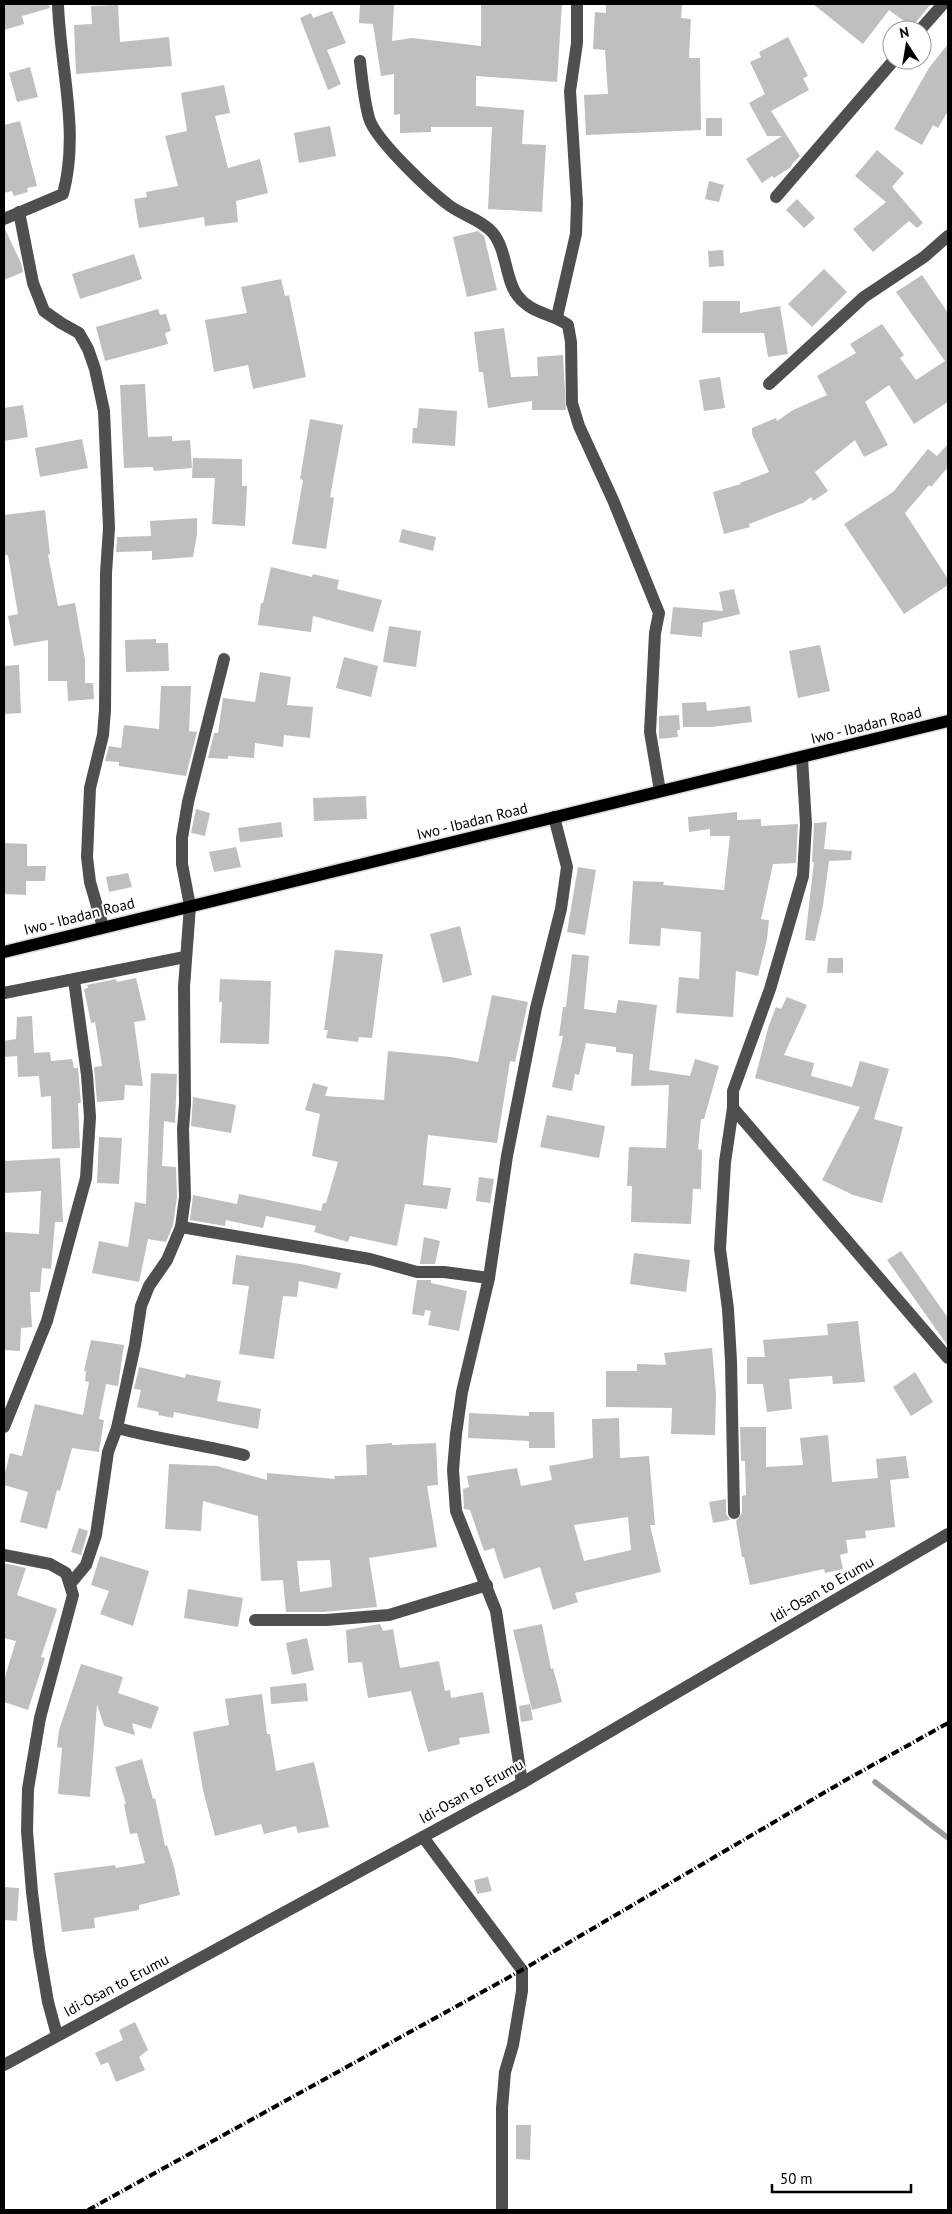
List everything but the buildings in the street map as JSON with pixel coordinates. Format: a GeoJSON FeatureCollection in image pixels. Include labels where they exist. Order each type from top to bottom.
{"type":"FeatureCollection","features":[{"type":"Feature","properties":{"kind":"main road","name":"Iwo - Ibadan Road"},"geometry":{"type":"LineString","coordinates":[[4,952],[948,721]]}},
{"type":"Feature","properties":{"kind":"street"},"geometry":{"type":"LineString","coordinates":[[4,219],[63,194],[71,130],[58,4]]}},
{"type":"Feature","properties":{"kind":"street"},"geometry":{"type":"LineString","coordinates":[[557,317],[576,234],[577,203],[570,91],[577,43],[577,4]]}},
{"type":"Feature","properties":{"kind":"street"},"geometry":{"type":"LineString","coordinates":[[929,20],[943,4]]}},
{"type":"Feature","properties":{"kind":"street"},"geometry":{"type":"LineString","coordinates":[[360,61],[369,120],[380,136],[412,174],[452,207],[478,220],[493,234],[501,249],[516,294],[534,311],[557,317],[568,325],[571,342],[572,403],[579,426],[613,500],[659,613],[655,634],[650,732],[660,791]]}},
{"type":"Feature","properties":{"kind":"street"},"geometry":{"type":"LineString","coordinates":[[776,197],[885,70]]}},
{"type":"Feature","properties":{"kind":"street"},"geometry":{"type":"LineString","coordinates":[[19,212],[33,283],[44,311],[79,333],[88,349],[95,369],[104,411],[110,528],[106,573],[105,710],[103,735],[90,788],[87,857],[90,882],[104,927]]}},
{"type":"Feature","properties":{"kind":"street"},"geometry":{"type":"LineString","coordinates":[[769,384],[864,297],[924,257],[948,236]]}},
{"type":"Feature","properties":{"kind":"street"},"geometry":{"type":"LineString","coordinates":[[70,1583],[86,1565],[96,1535],[108,1452],[117,1428],[135,1345],[141,1306],[150,1286],[167,1260],[181,1226],[185,1197],[183,1129],[185,1104],[185,957],[190,906],[182,864],[182,838],[188,802],[224,659]]}},
{"type":"Feature","properties":{"kind":"street"},"geometry":{"type":"LineString","coordinates":[[734,1513],[731,1361],[728,1309],[720,1249],[725,1162],[733,1108],[733,1091],[770,989],[803,876],[806,824],[802,758]]}},
{"type":"Feature","properties":{"kind":"street"},"geometry":{"type":"LineString","coordinates":[[522,1783],[496,1611],[456,1511],[453,1470],[462,1392],[489,1278],[508,1156],[536,1008],[561,909],[567,867],[554,817]]}},
{"type":"Feature","properties":{"kind":"street"},"geometry":{"type":"LineString","coordinates":[[4,993],[185,957]]}},
{"type":"Feature","properties":{"kind":"street"},"geometry":{"type":"LineString","coordinates":[[4,1427],[47,1321],[86,1178],[90,1117],[88,1075],[74,980]]}},
{"type":"Feature","properties":{"kind":"street"},"geometry":{"type":"LineString","coordinates":[[733,1108],[948,1358]]}},
{"type":"Feature","properties":{"kind":"street"},"geometry":{"type":"LineString","coordinates":[[181,1226],[370,1259],[416,1272],[444,1272],[489,1278]]}},
{"type":"Feature","properties":{"kind":"street"},"geometry":{"type":"LineString","coordinates":[[117,1428],[244,1455]]}},
{"type":"Feature","properties":{"kind":"street","name":"Idi-Osan to Erumu"},"geometry":{"type":"LineString","coordinates":[[4,2065],[522,1783],[948,1534]]}},
{"type":"Feature","properties":{"kind":"street"},"geometry":{"type":"LineString","coordinates":[[4,1555],[50,1564],[66,1573],[73,1595],[40,1718],[28,1789],[27,1831],[32,1892],[48,2002],[56,2035]]}},
{"type":"Feature","properties":{"kind":"street"},"geometry":{"type":"LineString","coordinates":[[255,1620],[326,1620],[389,1614],[487,1585]]}},
{"type":"Feature","properties":{"kind":"street"},"geometry":{"type":"LineString","coordinates":[[423,1837],[522,1970],[522,1991],[513,2045],[505,2072],[502,2108],[502,2210]]}},
{"type":"Feature","properties":{"kind":"waterway"},"geometry":{"type":"LineString","coordinates":[[875,1782],[948,1838]]}},
{"type":"Feature","properties":{"kind":"railway"},"geometry":{"type":"LineString","coordinates":[[88,2210],[522,1970],[844,1781],[948,1723]]}}]}
